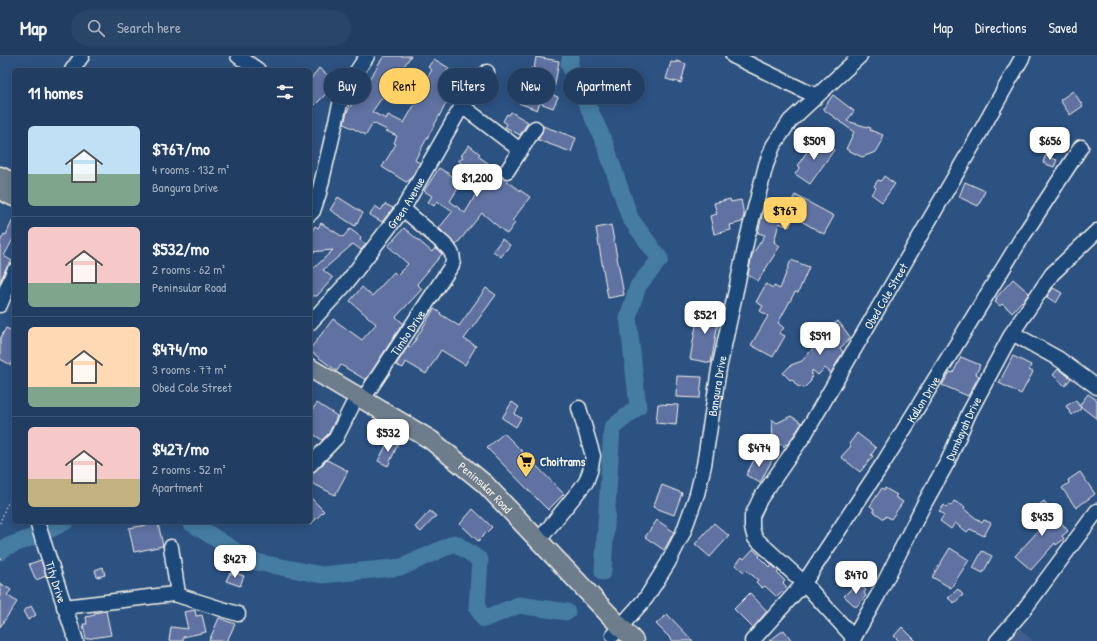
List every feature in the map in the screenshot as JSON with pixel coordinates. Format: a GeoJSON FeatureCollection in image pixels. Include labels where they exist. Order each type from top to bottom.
{"type":"FeatureCollection","features":[{"type":"Feature","properties":{"kind":"main road"},"geometry":{"type":"LineString","coordinates":[[0,176],[12,182]]}},
{"type":"Feature","properties":{"kind":"main road"},"geometry":{"type":"LineString","coordinates":[[0,190],[12,196]]}},
{"type":"Feature","properties":{"kind":"main road","name":"Peninsular Road"},"geometry":{"type":"LineString","coordinates":[[312,369],[426,450],[476,492],[617,634],[634,641]]}},
{"type":"Feature","properties":{"kind":"main road","name":"Peninsular Road"},"geometry":{"type":"LineString","coordinates":[[312,383],[357,402],[431,440],[485,484],[539,540],[617,634]]}},
{"type":"Feature","properties":{"kind":"street"},"geometry":{"type":"LineString","coordinates":[[73,68],[82,56]]}},
{"type":"Feature","properties":{"kind":"street"},"geometry":{"type":"LineString","coordinates":[[238,56],[255,68]]}},
{"type":"Feature","properties":{"kind":"street"},"geometry":{"type":"LineString","coordinates":[[312,212],[320,193],[340,104],[353,77],[367,56]]}},
{"type":"Feature","properties":{"kind":"street"},"geometry":{"type":"LineString","coordinates":[[733,56],[804,90],[812,100]]}},
{"type":"Feature","properties":{"kind":"street","name":"Bangura Drive"},"geometry":{"type":"LineString","coordinates":[[617,634],[646,598],[668,563],[683,533],[697,494],[704,465],[719,369],[747,239],[766,165],[774,146],[790,121],[860,56]]}},
{"type":"Feature","properties":{"kind":"street","name":"Obed Cole Street"},"geometry":{"type":"LineString","coordinates":[[853,640],[804,583],[755,538],[752,528],[752,516],[760,499],[805,434],[1023,56]]}},
{"type":"Feature","properties":{"kind":"street"},"geometry":{"type":"LineString","coordinates":[[462,106],[520,150]]}},
{"type":"Feature","properties":{"kind":"street","name":"Green Avenue"},"geometry":{"type":"LineString","coordinates":[[312,321],[344,285],[403,210],[462,106]]}},
{"type":"Feature","properties":{"kind":"street"},"geometry":{"type":"LineString","coordinates":[[507,171],[535,128]]}},
{"type":"Feature","properties":{"kind":"street","name":"Kallon Drive"},"geometry":{"type":"LineString","coordinates":[[752,641],[804,583],[884,462],[1023,236],[1081,147]]}},
{"type":"Feature","properties":{"kind":"street","name":"Timbo Drive"},"geometry":{"type":"LineString","coordinates":[[312,463],[336,438],[357,402],[452,265],[453,260],[450,250],[403,210]]}},
{"type":"Feature","properties":{"kind":"street","name":"Dumbayah Drive"},"geometry":{"type":"LineString","coordinates":[[853,640],[948,461],[969,413],[1012,333],[1052,274],[1097,231]]}},
{"type":"Feature","properties":{"kind":"street"},"geometry":{"type":"LineString","coordinates":[[0,305],[12,276]]}},
{"type":"Feature","properties":{"kind":"street"},"geometry":{"type":"LineString","coordinates":[[1012,333],[1059,359],[1097,386]]}},
{"type":"Feature","properties":{"kind":"street"},"geometry":{"type":"LineString","coordinates":[[539,540],[586,482],[590,471],[593,456],[579,408]]}},
{"type":"Feature","properties":{"kind":"street"},"geometry":{"type":"LineString","coordinates":[[997,641],[1023,611],[1097,511]]}},
{"type":"Feature","properties":{"kind":"street","name":"Tity Drive"},"geometry":{"type":"LineString","coordinates":[[37,524],[76,641]]}},
{"type":"Feature","properties":{"kind":"street"},"geometry":{"type":"LineString","coordinates":[[171,547],[178,594]]}},
{"type":"Feature","properties":{"kind":"street"},"geometry":{"type":"LineString","coordinates":[[64,607],[178,594],[238,614]]}},
{"type":"Feature","properties":{"kind":"path"},"geometry":{"type":"LineString","coordinates":[[0,523],[6,506],[12,498]]}},
{"type":"Feature","properties":{"kind":"shaded area"},"geometry":{"type":"Polygon","coordinates":[[[1017,626],[1033,641],[1005,641],[1017,626]]]}},
{"type":"Feature","properties":{"kind":"building"},"geometry":{"type":"Polygon","coordinates":[[[384,56],[411,56],[403,68],[379,68],[379,102],[372,112],[386,119],[388,115],[404,123],[415,104],[430,104],[430,73],[432,70],[428,67],[434,59],[449,68],[438,68],[438,104],[446,104],[415,160],[420,163],[410,180],[406,182],[382,167],[396,144],[394,143],[397,136],[373,123],[366,135],[344,124],[347,112],[352,104],[371,104],[371,76],[384,56]]]}},
{"type":"Feature","properties":{"kind":"building"},"geometry":{"type":"Polygon","coordinates":[[[536,57],[559,61],[555,84],[555,68],[534,68],[536,57]]]}},
{"type":"Feature","properties":{"kind":"building"},"geometry":{"type":"Polygon","coordinates":[[[676,61],[686,64],[681,83],[666,79],[671,62],[676,63],[676,61]]]}},
{"type":"Feature","properties":{"kind":"building"},"geometry":{"type":"Polygon","coordinates":[[[319,68],[324,72],[324,96],[315,105],[312,103],[312,77],[319,68]]]}},
{"type":"Feature","properties":{"kind":"building"},"geometry":{"type":"Polygon","coordinates":[[[1073,91],[1083,106],[1070,115],[1060,100],[1073,91]]]}},
{"type":"Feature","properties":{"kind":"building"},"geometry":{"type":"Polygon","coordinates":[[[833,95],[854,111],[847,121],[871,128],[870,130],[883,135],[881,139],[883,140],[876,152],[862,157],[846,149],[854,132],[823,109],[833,95]]]}},
{"type":"Feature","properties":{"kind":"building"},"geometry":{"type":"Polygon","coordinates":[[[555,96],[558,97],[555,104],[555,96]]]}},
{"type":"Feature","properties":{"kind":"building"},"geometry":{"type":"Polygon","coordinates":[[[522,104],[540,104],[537,110],[522,104]]]}},
{"type":"Feature","properties":{"kind":"building"},"geometry":{"type":"Polygon","coordinates":[[[543,104],[555,104],[553,108],[543,104]]]}},
{"type":"Feature","properties":{"kind":"building"},"geometry":{"type":"Polygon","coordinates":[[[511,112],[528,122],[520,135],[505,127],[507,124],[503,121],[507,114],[509,115],[511,112]]]}},
{"type":"Feature","properties":{"kind":"building"},"geometry":{"type":"Polygon","coordinates":[[[543,126],[576,138],[571,152],[538,140],[543,126]]]}},
{"type":"Feature","properties":{"kind":"building"},"geometry":{"type":"Polygon","coordinates":[[[821,140],[834,150],[810,184],[795,174],[800,167],[798,165],[808,150],[806,149],[812,141],[817,144],[821,140]]]}},
{"type":"Feature","properties":{"kind":"building"},"geometry":{"type":"Polygon","coordinates":[[[469,145],[480,154],[478,156],[492,166],[490,170],[530,197],[512,221],[515,223],[507,234],[482,213],[456,245],[439,228],[453,211],[437,201],[434,206],[428,202],[432,196],[424,191],[439,168],[462,182],[450,201],[465,213],[479,189],[479,187],[468,180],[473,172],[458,161],[463,158],[461,156],[469,145]]]}},
{"type":"Feature","properties":{"kind":"building"},"geometry":{"type":"Polygon","coordinates":[[[1045,156],[1057,160],[1054,167],[1043,163],[1045,156]]]}},
{"type":"Feature","properties":{"kind":"building"},"geometry":{"type":"Polygon","coordinates":[[[884,176],[895,184],[882,202],[871,194],[876,188],[874,186],[878,180],[881,181],[884,176]]]}},
{"type":"Feature","properties":{"kind":"building"},"geometry":{"type":"Polygon","coordinates":[[[965,182],[985,191],[978,206],[959,197],[965,182]]]}},
{"type":"Feature","properties":{"kind":"building"},"geometry":{"type":"Polygon","coordinates":[[[795,195],[834,216],[824,234],[794,217],[789,227],[779,223],[774,242],[780,246],[758,281],[748,275],[752,255],[765,235],[758,233],[763,211],[784,216],[795,195]]]}},
{"type":"Feature","properties":{"kind":"building"},"geometry":{"type":"Polygon","coordinates":[[[338,197],[363,213],[355,226],[330,210],[338,197]]]}},
{"type":"Feature","properties":{"kind":"building"},"geometry":{"type":"Polygon","coordinates":[[[730,199],[731,202],[741,200],[744,215],[742,222],[730,225],[731,230],[714,234],[710,216],[717,214],[714,203],[730,199]]]}},
{"type":"Feature","properties":{"kind":"building"},"geometry":{"type":"Polygon","coordinates":[[[385,204],[393,208],[382,222],[370,215],[375,206],[381,210],[385,204]]]}},
{"type":"Feature","properties":{"kind":"building"},"geometry":{"type":"Polygon","coordinates":[[[12,222],[12,241],[4,256],[12,261],[6,268],[0,282],[0,242],[4,234],[6,235],[12,222]]]}},
{"type":"Feature","properties":{"kind":"building"},"geometry":{"type":"Polygon","coordinates":[[[321,223],[343,237],[350,229],[361,237],[360,240],[366,244],[361,250],[353,244],[323,270],[333,278],[317,296],[312,296],[312,270],[333,250],[312,252],[312,231],[315,226],[318,228],[321,223]]]}},
{"type":"Feature","properties":{"kind":"building"},"geometry":{"type":"Polygon","coordinates":[[[611,225],[624,295],[608,298],[596,228],[611,225]]]}},
{"type":"Feature","properties":{"kind":"building"},"geometry":{"type":"Polygon","coordinates":[[[404,228],[432,252],[435,248],[442,254],[417,284],[422,289],[396,317],[403,323],[366,380],[341,365],[337,371],[312,352],[312,346],[333,319],[362,340],[376,324],[350,301],[362,287],[372,296],[394,272],[397,275],[408,264],[388,246],[404,228]]]}},
{"type":"Feature","properties":{"kind":"building"},"geometry":{"type":"Polygon","coordinates":[[[502,239],[510,245],[501,257],[493,251],[502,239]]]}},
{"type":"Feature","properties":{"kind":"building"},"geometry":{"type":"Polygon","coordinates":[[[791,260],[809,267],[798,293],[795,292],[778,323],[784,328],[779,333],[785,336],[773,357],[751,345],[768,316],[760,311],[763,306],[756,302],[766,284],[773,288],[774,286],[780,289],[791,260]]]}},
{"type":"Feature","properties":{"kind":"building"},"geometry":{"type":"Polygon","coordinates":[[[1013,279],[1029,293],[1023,302],[1022,301],[1012,312],[1002,304],[1000,306],[995,302],[997,299],[996,298],[1013,279]]]}},
{"type":"Feature","properties":{"kind":"building"},"geometry":{"type":"Polygon","coordinates":[[[486,288],[496,295],[464,339],[476,346],[465,365],[441,350],[426,374],[406,362],[403,368],[396,365],[408,346],[411,347],[434,309],[459,326],[486,288]]]}},
{"type":"Feature","properties":{"kind":"building"},"geometry":{"type":"Polygon","coordinates":[[[1053,288],[1062,293],[1056,303],[1047,297],[1053,288]]]}},
{"type":"Feature","properties":{"kind":"building"},"geometry":{"type":"Polygon","coordinates":[[[699,308],[720,311],[711,363],[690,359],[699,308]]]}},
{"type":"Feature","properties":{"kind":"building"},"geometry":{"type":"Polygon","coordinates":[[[838,321],[851,338],[840,348],[843,352],[831,373],[825,368],[818,375],[812,370],[811,381],[804,388],[797,386],[792,379],[790,380],[783,373],[791,365],[802,361],[823,337],[821,334],[838,321]]]}},
{"type":"Feature","properties":{"kind":"building"},"geometry":{"type":"Polygon","coordinates":[[[6,328],[12,331],[11,365],[0,359],[0,339],[6,328]]]}},
{"type":"Feature","properties":{"kind":"building"},"geometry":{"type":"Polygon","coordinates":[[[1013,356],[1031,365],[1029,370],[1033,372],[1021,394],[999,383],[1013,356]]]}},
{"type":"Feature","properties":{"kind":"building"},"geometry":{"type":"Polygon","coordinates":[[[961,357],[980,365],[976,374],[979,376],[968,396],[942,385],[950,372],[953,373],[961,357]]]}},
{"type":"Feature","properties":{"kind":"building"},"geometry":{"type":"Polygon","coordinates":[[[1058,369],[1071,378],[1065,386],[1053,375],[1058,369]]]}},
{"type":"Feature","properties":{"kind":"building"},"geometry":{"type":"Polygon","coordinates":[[[677,376],[702,377],[700,398],[676,397],[677,376]]]}},
{"type":"Feature","properties":{"kind":"building"},"geometry":{"type":"Polygon","coordinates":[[[1088,394],[1097,400],[1097,419],[1080,406],[1081,409],[1072,415],[1066,406],[1076,400],[1079,406],[1088,394]]]}},
{"type":"Feature","properties":{"kind":"building"},"geometry":{"type":"Polygon","coordinates":[[[512,402],[519,407],[514,414],[521,418],[516,427],[502,418],[512,402]]]}},
{"type":"Feature","properties":{"kind":"building"},"geometry":{"type":"Polygon","coordinates":[[[317,403],[337,416],[329,433],[322,440],[312,433],[312,410],[317,403]]]}},
{"type":"Feature","properties":{"kind":"building"},"geometry":{"type":"Polygon","coordinates":[[[658,404],[678,405],[676,425],[656,423],[658,404]]]}},
{"type":"Feature","properties":{"kind":"building"},"geometry":{"type":"Polygon","coordinates":[[[791,416],[802,423],[787,445],[786,444],[784,447],[782,444],[767,450],[773,441],[772,419],[777,423],[791,416]]]}},
{"type":"Feature","properties":{"kind":"building"},"geometry":{"type":"Polygon","coordinates":[[[504,433],[564,494],[548,510],[487,448],[504,433]]]}},
{"type":"Feature","properties":{"kind":"building"},"geometry":{"type":"Polygon","coordinates":[[[857,433],[876,448],[871,455],[873,456],[860,472],[841,457],[851,446],[849,444],[857,433]]]}},
{"type":"Feature","properties":{"kind":"building"},"geometry":{"type":"Polygon","coordinates":[[[389,440],[398,444],[388,466],[378,461],[389,440]]]}},
{"type":"Feature","properties":{"kind":"building"},"geometry":{"type":"Polygon","coordinates":[[[758,453],[772,460],[760,483],[746,475],[758,453]]]}},
{"type":"Feature","properties":{"kind":"building"},"geometry":{"type":"Polygon","coordinates":[[[327,460],[348,471],[335,495],[312,483],[313,473],[327,460]]]}},
{"type":"Feature","properties":{"kind":"building"},"geometry":{"type":"Polygon","coordinates":[[[1080,472],[1095,494],[1076,508],[1062,488],[1069,483],[1068,480],[1080,472]]]}},
{"type":"Feature","properties":{"kind":"building"},"geometry":{"type":"Polygon","coordinates":[[[662,485],[682,493],[674,515],[653,507],[662,485]]]}},
{"type":"Feature","properties":{"kind":"building"},"geometry":{"type":"Polygon","coordinates":[[[882,488],[884,490],[885,488],[897,495],[895,497],[903,502],[891,519],[886,516],[884,519],[873,511],[874,509],[870,506],[882,488]]]}},
{"type":"Feature","properties":{"kind":"building"},"geometry":{"type":"Polygon","coordinates":[[[312,499],[324,511],[312,523],[312,499]]]}},
{"type":"Feature","properties":{"kind":"building"},"geometry":{"type":"Polygon","coordinates":[[[954,501],[965,507],[964,509],[982,523],[984,520],[991,523],[984,536],[970,529],[967,532],[955,523],[951,529],[940,521],[944,515],[939,511],[944,505],[946,507],[949,504],[951,506],[954,501]]]}},
{"type":"Feature","properties":{"kind":"building"},"geometry":{"type":"Polygon","coordinates":[[[1044,501],[1068,531],[1062,536],[1064,539],[1056,545],[1055,543],[1031,570],[1015,556],[1042,527],[1034,518],[1040,514],[1035,508],[1044,501]]]}},
{"type":"Feature","properties":{"kind":"building"},"geometry":{"type":"Polygon","coordinates":[[[473,509],[492,527],[478,541],[460,524],[473,509]]]}},
{"type":"Feature","properties":{"kind":"building"},"geometry":{"type":"Polygon","coordinates":[[[430,511],[436,516],[421,532],[415,527],[430,511]]]}},
{"type":"Feature","properties":{"kind":"building"},"geometry":{"type":"Polygon","coordinates":[[[657,520],[674,532],[664,550],[645,537],[657,520]]]}},
{"type":"Feature","properties":{"kind":"building"},"geometry":{"type":"Polygon","coordinates":[[[714,523],[729,536],[710,557],[695,544],[714,523]]]}},
{"type":"Feature","properties":{"kind":"building"},"geometry":{"type":"Polygon","coordinates":[[[158,524],[163,546],[134,552],[129,528],[158,524]]]}},
{"type":"Feature","properties":{"kind":"building"},"geometry":{"type":"Polygon","coordinates":[[[950,548],[969,560],[951,588],[932,577],[950,548]]]}},
{"type":"Feature","properties":{"kind":"building"},"geometry":{"type":"Polygon","coordinates":[[[753,549],[770,568],[772,565],[779,571],[777,573],[785,581],[783,583],[787,587],[777,597],[765,586],[762,588],[756,582],[758,580],[746,570],[744,572],[735,565],[742,557],[744,559],[753,549]]]}},
{"type":"Feature","properties":{"kind":"building"},"geometry":{"type":"Polygon","coordinates":[[[982,551],[992,556],[983,573],[973,568],[982,551]]]}},
{"type":"Feature","properties":{"kind":"building"},"geometry":{"type":"Polygon","coordinates":[[[41,560],[46,576],[36,580],[29,564],[41,560]]]}},
{"type":"Feature","properties":{"kind":"building"},"geometry":{"type":"Polygon","coordinates":[[[103,567],[105,575],[97,577],[95,570],[103,567]]]}},
{"type":"Feature","properties":{"kind":"building"},"geometry":{"type":"Polygon","coordinates":[[[230,573],[235,575],[236,573],[244,576],[240,586],[226,581],[230,573]]]}},
{"type":"Feature","properties":{"kind":"building"},"geometry":{"type":"Polygon","coordinates":[[[0,583],[11,590],[7,595],[17,602],[0,627],[0,583]]]}},
{"type":"Feature","properties":{"kind":"building"},"geometry":{"type":"Polygon","coordinates":[[[855,585],[857,588],[860,585],[866,590],[864,593],[866,596],[856,607],[844,596],[855,585]]]}},
{"type":"Feature","properties":{"kind":"building"},"geometry":{"type":"Polygon","coordinates":[[[958,589],[963,595],[954,603],[948,598],[958,589]]]}},
{"type":"Feature","properties":{"kind":"building"},"geometry":{"type":"Polygon","coordinates":[[[750,593],[767,611],[753,628],[734,609],[750,593]]]}},
{"type":"Feature","properties":{"kind":"building"},"geometry":{"type":"Polygon","coordinates":[[[31,606],[36,615],[28,620],[23,611],[31,606]]]}},
{"type":"Feature","properties":{"kind":"building"},"geometry":{"type":"Polygon","coordinates":[[[195,610],[196,616],[202,615],[206,632],[183,637],[183,641],[169,641],[171,627],[188,629],[184,612],[195,610]]]}},
{"type":"Feature","properties":{"kind":"building"},"geometry":{"type":"Polygon","coordinates":[[[106,611],[111,635],[86,639],[83,624],[87,624],[86,617],[95,615],[94,613],[106,611]]]}},
{"type":"Feature","properties":{"kind":"building"},"geometry":{"type":"Polygon","coordinates":[[[667,614],[693,641],[673,641],[656,624],[667,614]]]}},
{"type":"Feature","properties":{"kind":"building"},"geometry":{"type":"Polygon","coordinates":[[[219,618],[235,624],[227,641],[209,641],[219,618]]]}},
{"type":"Feature","properties":{"kind":"building"},"geometry":{"type":"Polygon","coordinates":[[[902,627],[916,641],[899,641],[894,636],[902,627]]]}},
{"type":"Feature","properties":{"kind":"building"},"geometry":{"type":"Polygon","coordinates":[[[784,630],[792,641],[769,641],[784,630]]]}},
{"type":"Feature","properties":{"kind":"waterway"},"geometry":{"type":"LineString","coordinates":[[571,56],[569,64],[605,144],[630,218],[660,259],[638,286],[628,317],[638,407],[612,428],[603,572]]}},
{"type":"Feature","properties":{"kind":"waterway"},"geometry":{"type":"LineString","coordinates":[[0,552],[6,547],[41,534],[61,524]]}},
{"type":"Feature","properties":{"kind":"waterway"},"geometry":{"type":"LineString","coordinates":[[193,524],[251,561],[322,575],[402,567],[455,543],[480,560],[477,607],[484,619],[519,605],[567,612]]}},
{"type":"Feature","properties":{"kind":"place","name":"Choitrams"},"geometry":{"type":"Point","coordinates":[526,478]}}]}
